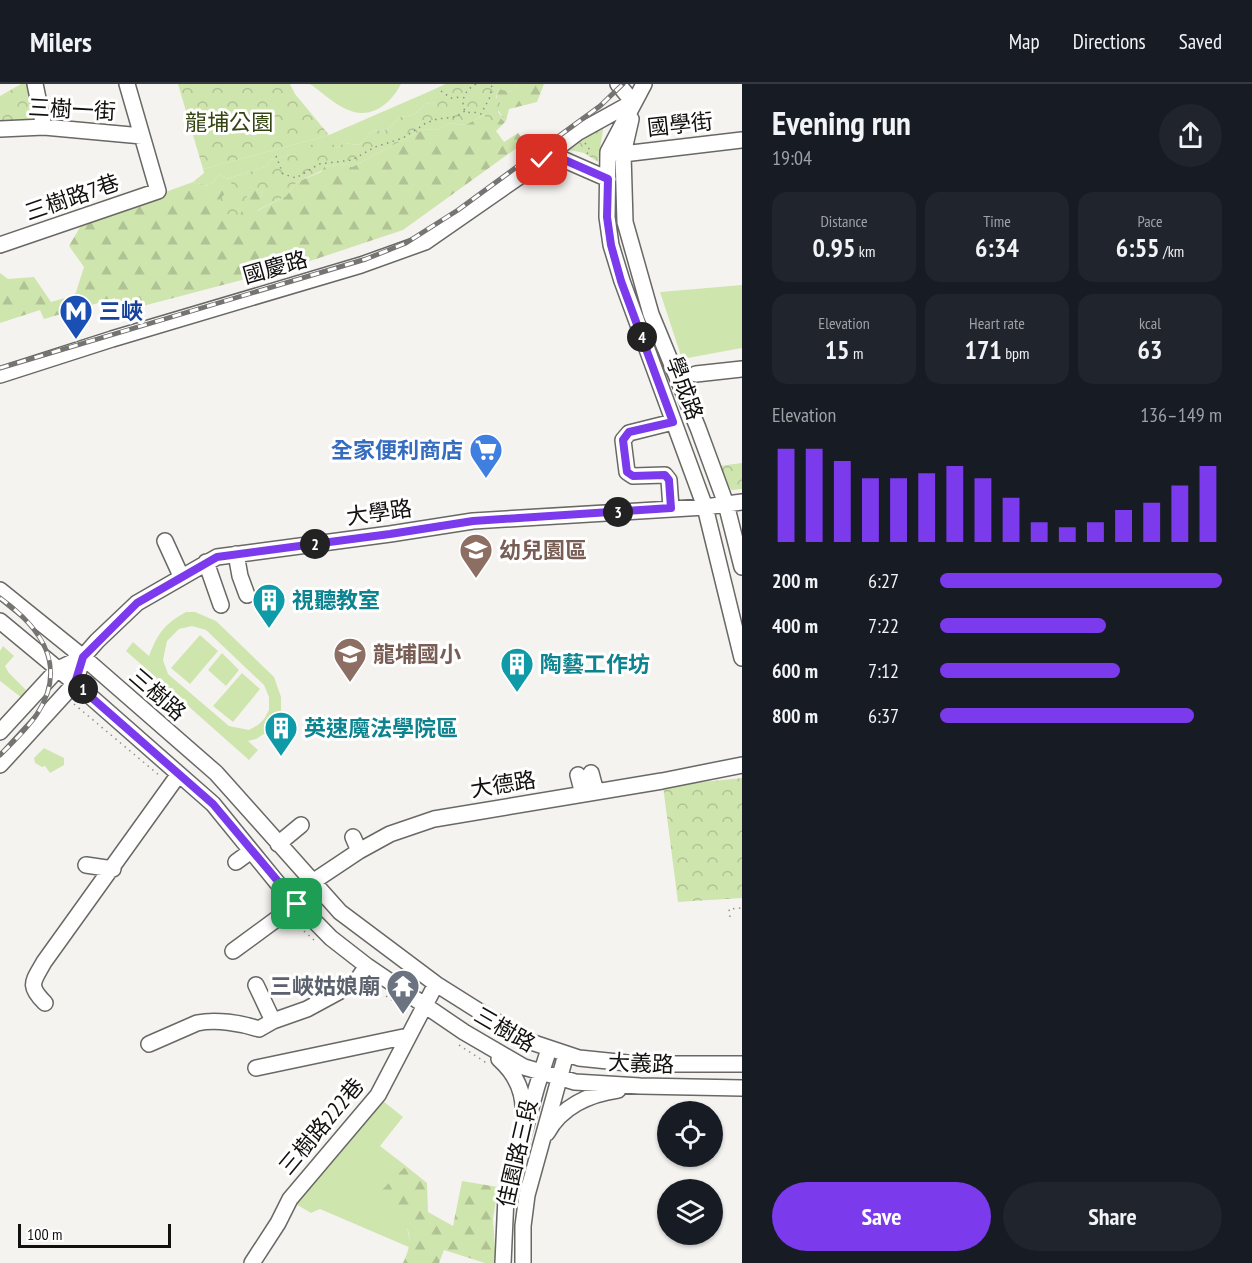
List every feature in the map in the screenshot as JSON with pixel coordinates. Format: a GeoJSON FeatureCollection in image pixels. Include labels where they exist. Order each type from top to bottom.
{"type":"FeatureCollection","features":[{"type":"Feature","properties":{"kind":"street"},"geometry":{"type":"LineString","coordinates":[[35,84],[44,127]]}},
{"type":"Feature","properties":{"kind":"street"},"geometry":{"type":"LineString","coordinates":[[127,84],[142,136]]}},
{"type":"Feature","properties":{"kind":"street"},"geometry":{"type":"LineString","coordinates":[[618,84],[633,102]]}},
{"type":"Feature","properties":{"kind":"street","name":"學成路"},"geometry":{"type":"LineString","coordinates":[[644,84],[633,102],[608,179],[607,217],[611,245],[621,281],[705,507],[742,658]]}},
{"type":"Feature","properties":{"kind":"street","name":"國慶路"},"geometry":{"type":"LineString","coordinates":[[0,375],[122,335],[361,265],[425,242],[577,133],[633,102]]}},
{"type":"Feature","properties":{"kind":"street","name":"三樹一街"},"geometry":{"type":"LineString","coordinates":[[0,129],[44,127],[142,136]]}},
{"type":"Feature","properties":{"kind":"street","name":"三樹路7巷"},"geometry":{"type":"LineString","coordinates":[[0,245],[158,191],[142,136]]}},
{"type":"Feature","properties":{"kind":"street","name":"國學街"},"geometry":{"type":"LineString","coordinates":[[616,153],[742,140]]}},
{"type":"Feature","properties":{"kind":"street","name":"學成路"},"geometry":{"type":"LineString","coordinates":[[616,153],[625,222],[636,265],[651,314],[698,428],[726,504],[742,567]]}},
{"type":"Feature","properties":{"kind":"street"},"geometry":{"type":"LineString","coordinates":[[542,160],[560,158],[608,179]]}},
{"type":"Feature","properties":{"kind":"street"},"geometry":{"type":"LineString","coordinates":[[687,368],[742,369]]}},
{"type":"Feature","properties":{"kind":"street"},"geometry":{"type":"LineString","coordinates":[[671,508],[669,480],[665,475],[633,476],[627,472],[623,440],[629,432],[673,422]]}},
{"type":"Feature","properties":{"kind":"street","name":"大學路"},"geometry":{"type":"LineString","coordinates":[[75,683],[83,657],[137,603],[217,557],[473,521],[614,518],[671,508],[705,507],[742,502]]}},
{"type":"Feature","properties":{"kind":"street"},"geometry":{"type":"LineString","coordinates":[[165,541],[181,576]]}},
{"type":"Feature","properties":{"kind":"street"},"geometry":{"type":"LineString","coordinates":[[236,554],[240,576],[247,595]]}},
{"type":"Feature","properties":{"kind":"street"},"geometry":{"type":"LineString","coordinates":[[206,562],[221,606]]}},
{"type":"Feature","properties":{"kind":"street","name":"三樹路"},"geometry":{"type":"LineString","coordinates":[[0,590],[83,657],[216,773],[340,912],[436,984],[489,1018],[549,1049],[505,1205],[503,1263]]}},
{"type":"Feature","properties":{"kind":"street","name":"三樹路"},"geometry":{"type":"LineString","coordinates":[[0,621],[75,683],[213,804],[294,901],[331,938],[367,966],[425,1005],[459,1036],[541,1073]]}},
{"type":"Feature","properties":{"kind":"street"},"geometry":{"type":"LineString","coordinates":[[0,732],[58,669],[83,657]]}},
{"type":"Feature","properties":{"kind":"street"},"geometry":{"type":"LineString","coordinates":[[0,765],[75,683]]}},
{"type":"Feature","properties":{"kind":"street","name":"大德路"},"geometry":{"type":"LineString","coordinates":[[233,951],[294,901],[311,882],[356,844],[434,819],[742,765]]}},
{"type":"Feature","properties":{"kind":"street"},"geometry":{"type":"LineString","coordinates":[[45,1003],[35,993],[34,980],[179,774]]}},
{"type":"Feature","properties":{"kind":"street"},"geometry":{"type":"LineString","coordinates":[[585,774],[590,793]]}},
{"type":"Feature","properties":{"kind":"street"},"geometry":{"type":"LineString","coordinates":[[236,862],[277,843],[301,825]]}},
{"type":"Feature","properties":{"kind":"street"},"geometry":{"type":"LineString","coordinates":[[86,866],[113,869]]}},
{"type":"Feature","properties":{"kind":"street"},"geometry":{"type":"LineString","coordinates":[[149,1044],[206,1021],[248,1025],[259,1029],[273,1021],[307,1009],[355,983],[367,966]]}},
{"type":"Feature","properties":{"kind":"street","name":"三樹路222巷"},"geometry":{"type":"LineString","coordinates":[[252,1263],[278,1223],[290,1199],[378,1095],[436,984]]}},
{"type":"Feature","properties":{"kind":"street"},"geometry":{"type":"LineString","coordinates":[[256,985],[273,1021]]}},
{"type":"Feature","properties":{"kind":"street"},"geometry":{"type":"LineString","coordinates":[[256,1068],[408,1036]]}},
{"type":"Feature","properties":{"kind":"street"},"geometry":{"type":"LineString","coordinates":[[459,1036],[507,1065],[520,1088],[524,1106],[518,1156]]}},
{"type":"Feature","properties":{"kind":"street","name":"大義路"},"geometry":{"type":"LineString","coordinates":[[549,1049],[579,1058],[638,1064],[742,1064]]}},
{"type":"Feature","properties":{"kind":"street","name":"佳園路三段"},"geometry":{"type":"LineString","coordinates":[[523,1263],[523,1226],[527,1195],[566,1054]]}},
{"type":"Feature","properties":{"kind":"street","name":"大義路"},"geometry":{"type":"LineString","coordinates":[[541,1073],[558,1079],[588,1084],[742,1088]]}},
{"type":"Feature","properties":{"kind":"street"},"geometry":{"type":"LineString","coordinates":[[540,1146],[550,1126],[569,1107],[609,1091],[640,1086]]}},
{"type":"Feature","properties":{"kind":"path"},"geometry":{"type":"LineString","coordinates":[[476,84],[470,87],[463,97],[462,105],[465,111],[471,114],[477,112],[480,114],[490,97],[492,84]]}},
{"type":"Feature","properties":{"kind":"path"},"geometry":{"type":"LineString","coordinates":[[441,91],[451,98],[463,97]]}},
{"type":"Feature","properties":{"kind":"path"},"geometry":{"type":"LineString","coordinates":[[276,156],[283,174],[296,178],[319,164],[352,160],[375,147],[403,138],[426,123],[455,117],[465,111]]}},
{"type":"Feature","properties":{"kind":"path"},"geometry":{"type":"LineString","coordinates":[[586,155],[590,150]]}},
{"type":"Feature","properties":{"kind":"path"},"geometry":{"type":"LineString","coordinates":[[72,701],[159,775]]}},
{"type":"Feature","properties":{"kind":"path"},"geometry":{"type":"LineString","coordinates":[[730,917],[729,909],[742,908]]}},
{"type":"Feature","properties":{"kind":"path"},"geometry":{"type":"LineString","coordinates":[[459,1036],[491,1067]]}},
{"type":"Feature","properties":{"kind":"green space"},"geometry":{"type":"Polygon","coordinates":[[[21,84],[31,84],[39,123],[0,126],[0,96],[21,84]]]}},
{"type":"Feature","properties":{"kind":"green space","name":"龍埔公園"},"geometry":{"type":"Polygon","coordinates":[[[178,84],[290,84],[295,94],[329,135],[203,169],[178,84]]]}},
{"type":"Feature","properties":{"kind":"green space"},"geometry":{"type":"Polygon","coordinates":[[[310,84],[401,84],[387,103],[374,111],[359,113],[340,106],[310,84]]]}},
{"type":"Feature","properties":{"kind":"green space"},"geometry":{"type":"Polygon","coordinates":[[[445,84],[517,84],[510,92],[499,89],[496,97],[502,107],[498,112],[505,122],[497,115],[490,123],[484,115],[465,125],[450,123],[437,130],[424,129],[352,167],[346,164],[324,167],[321,171],[297,182],[286,196],[256,211],[263,191],[250,187],[240,216],[226,214],[216,205],[232,184],[227,179],[268,166],[271,160],[296,153],[299,148],[330,140],[336,148],[344,143],[359,145],[372,131],[387,130],[400,117],[414,115],[425,104],[435,102],[435,89],[445,84]]]}},
{"type":"Feature","properties":{"kind":"green space"},"geometry":{"type":"Polygon","coordinates":[[[517,84],[544,84],[537,102],[509,109],[506,121],[497,106],[497,93],[499,88],[510,92],[517,84]]]}},
{"type":"Feature","properties":{"kind":"green space"},"geometry":{"type":"Polygon","coordinates":[[[435,89],[435,102],[425,104],[414,115],[400,117],[387,130],[372,131],[359,145],[344,143],[336,148],[297,153],[271,160],[268,166],[227,179],[220,174],[209,186],[193,182],[204,173],[203,169],[329,135],[435,89]]]}},
{"type":"Feature","properties":{"kind":"green space"},"geometry":{"type":"Polygon","coordinates":[[[497,114],[505,122],[496,131],[504,142],[518,133],[525,142],[403,230],[295,266],[120,312],[115,298],[44,319],[40,310],[0,323],[0,273],[8,279],[34,277],[51,302],[75,295],[84,267],[69,246],[83,222],[193,182],[209,186],[220,174],[233,183],[263,190],[257,211],[286,196],[297,182],[321,172],[324,167],[346,164],[352,167],[424,129],[437,130],[450,123],[465,125],[484,115],[497,114]]]}},
{"type":"Feature","properties":{"kind":"green space"},"geometry":{"type":"Polygon","coordinates":[[[604,124],[598,162],[584,153],[570,150],[604,124]]]}},
{"type":"Feature","properties":{"kind":"green space"},"geometry":{"type":"Polygon","coordinates":[[[742,285],[742,348],[682,359],[660,292],[742,285]]]}},
{"type":"Feature","properties":{"kind":"green space"},"geometry":{"type":"Polygon","coordinates":[[[742,463],[742,489],[731,490],[719,466],[742,463]]]}},
{"type":"Feature","properties":{"kind":"green space"},"geometry":{"type":"Polygon","coordinates":[[[186,612],[195,612],[216,621],[274,677],[281,697],[281,710],[267,732],[248,741],[258,750],[249,760],[126,651],[133,642],[149,656],[155,641],[167,625],[186,612]],[[192,626],[179,629],[167,641],[163,660],[168,674],[229,726],[249,730],[264,719],[269,710],[269,697],[264,685],[206,630],[192,626]]]}},
{"type":"Feature","properties":{"kind":"green space"},"geometry":{"type":"Polygon","coordinates":[[[200,635],[218,651],[190,684],[171,668],[200,635]]]}},
{"type":"Feature","properties":{"kind":"green space"},"geometry":{"type":"Polygon","coordinates":[[[3,646],[14,656],[5,666],[26,690],[22,698],[0,681],[0,651],[3,646]]]}},
{"type":"Feature","properties":{"kind":"green space"},"geometry":{"type":"Polygon","coordinates":[[[222,653],[239,670],[226,686],[208,670],[222,653]]]}},
{"type":"Feature","properties":{"kind":"green space"},"geometry":{"type":"Polygon","coordinates":[[[242,673],[260,689],[233,722],[213,706],[242,673]]]}},
{"type":"Feature","properties":{"kind":"green space"},"geometry":{"type":"Polygon","coordinates":[[[44,748],[64,758],[64,765],[50,773],[45,766],[42,767],[35,763],[34,758],[44,748]]]}},
{"type":"Feature","properties":{"kind":"green space"},"geometry":{"type":"Polygon","coordinates":[[[742,778],[742,898],[678,902],[663,786],[742,778]]]}},
{"type":"Feature","properties":{"kind":"green space"},"geometry":{"type":"Polygon","coordinates":[[[383,1101],[403,1117],[380,1146],[406,1166],[378,1195],[406,1221],[411,1248],[320,1209],[311,1213],[294,1203],[383,1101]]]}},
{"type":"Feature","properties":{"kind":"green space"},"geometry":{"type":"Polygon","coordinates":[[[406,1166],[427,1183],[428,1212],[453,1226],[462,1181],[498,1187],[493,1219],[496,1263],[485,1263],[444,1250],[439,1263],[403,1263],[408,1251],[409,1232],[394,1210],[377,1195],[406,1166]]]}},
{"type":"Feature","properties":{"kind":"railway"},"geometry":{"type":"LineString","coordinates":[[0,368],[366,259],[406,243],[458,210],[600,106],[623,84]]}},
{"type":"Feature","properties":{"kind":"railway"},"geometry":{"type":"LineString","coordinates":[[0,598],[27,621],[38,635],[46,648],[50,663],[50,679],[46,696],[37,714],[0,755]]}},
{"type":"Feature","properties":{"kind":"place","name":"三峽"},"geometry":{"type":"Point","coordinates":[76,340]}},
{"type":"Feature","properties":{"kind":"place","name":"全家便利商店"},"geometry":{"type":"Point","coordinates":[486,479]}},
{"type":"Feature","properties":{"kind":"place","name":"幼兒園區"},"geometry":{"type":"Point","coordinates":[476,579]}},
{"type":"Feature","properties":{"kind":"place","name":"視聽教室"},"geometry":{"type":"Point","coordinates":[269,629]}},
{"type":"Feature","properties":{"kind":"place","name":"龍埔國小"},"geometry":{"type":"Point","coordinates":[350,683]}},
{"type":"Feature","properties":{"kind":"place","name":"陶藝工作坊"},"geometry":{"type":"Point","coordinates":[517,693]}},
{"type":"Feature","properties":{"kind":"place","name":"英速魔法學院區"},"geometry":{"type":"Point","coordinates":[281,757]}},
{"type":"Feature","properties":{"kind":"place","name":"三峽姑娘廟"},"geometry":{"type":"Point","coordinates":[403,1015]}},
{"type":"Feature","properties":{"kind":"route"},"geometry":{"type":"LineString","coordinates":[[297,904],[213,804],[75,683],[83,657],[137,603],[217,557],[473,521],[671,508],[669,480],[665,475],[633,476],[627,472],[623,440],[629,432],[673,422],[621,281],[611,245],[607,217],[608,179],[560,158],[542,160]]}}]}
